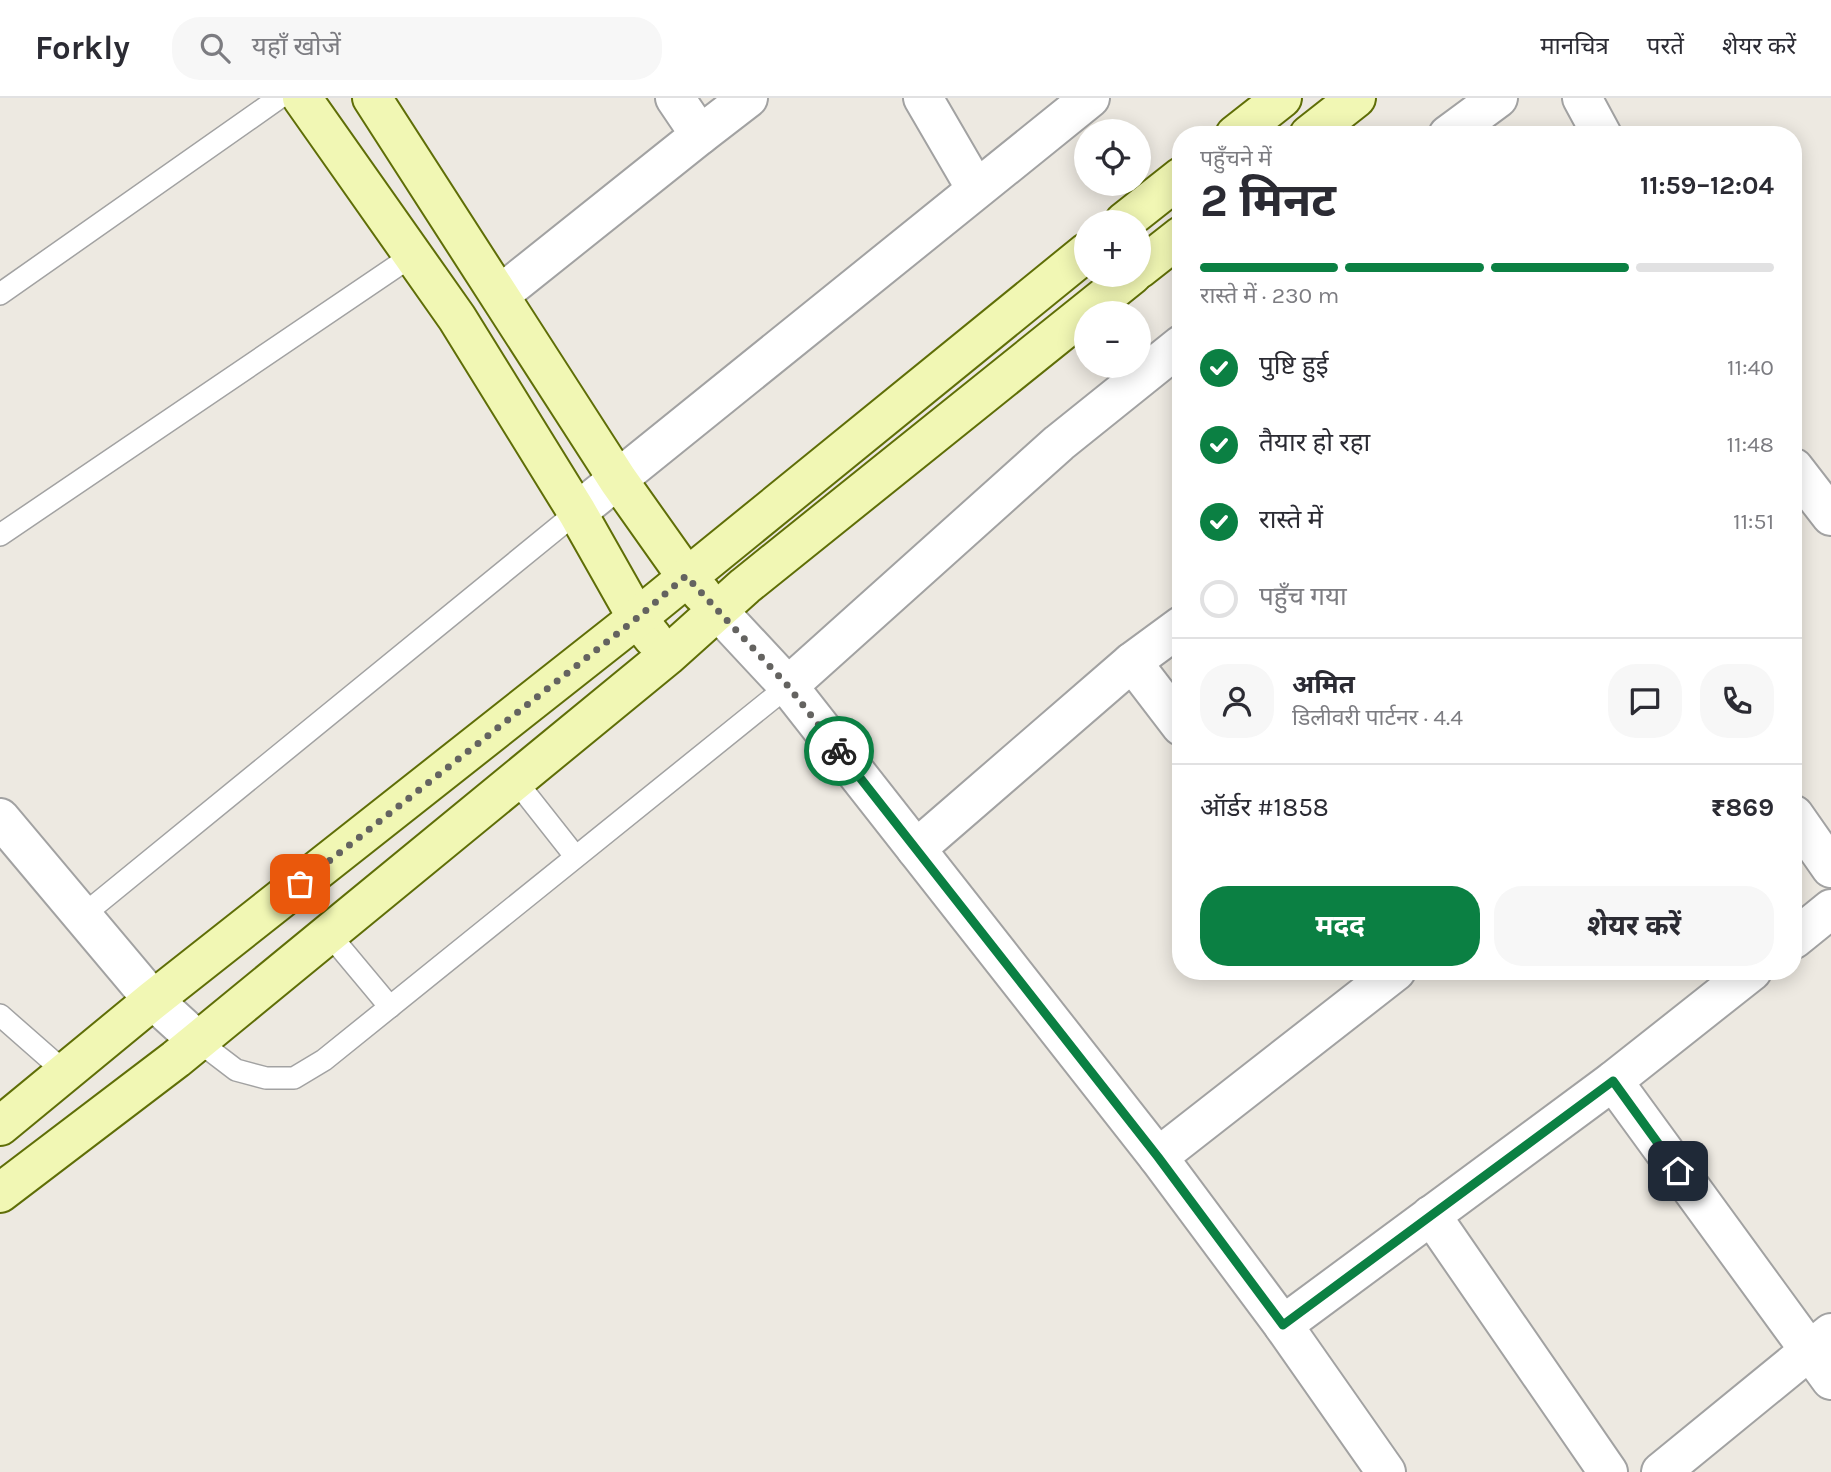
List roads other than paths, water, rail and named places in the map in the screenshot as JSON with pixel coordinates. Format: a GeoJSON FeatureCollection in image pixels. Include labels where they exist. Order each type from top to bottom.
{"type":"FeatureCollection","features":[{"type":"Feature","properties":{"kind":"street"},"geometry":{"type":"LineString","coordinates":[[303,98],[457,318],[577,512],[637,618],[667,656]]}},
{"type":"Feature","properties":{"kind":"street"},"geometry":{"type":"LineString","coordinates":[[372,98],[501,294],[618,480],[686,576],[788,686],[995,948],[1158,1157],[1283,1325],[1386,1472]]}},
{"type":"Feature","properties":{"kind":"street"},"geometry":{"type":"LineString","coordinates":[[676,98],[701,135]]}},
{"type":"Feature","properties":{"kind":"street"},"geometry":{"type":"LineString","coordinates":[[501,294],[748,98]]}},
{"type":"Feature","properties":{"kind":"street"},"geometry":{"type":"LineString","coordinates":[[923,98],[976,190]]}},
{"type":"Feature","properties":{"kind":"street"},"geometry":{"type":"LineString","coordinates":[[577,512],[1090,98]]}},
{"type":"Feature","properties":{"kind":"street"},"geometry":{"type":"LineString","coordinates":[[1246,126],[1282,98]]}},
{"type":"Feature","properties":{"kind":"street"},"geometry":{"type":"LineString","coordinates":[[1320,126],[1356,98]]}},
{"type":"Feature","properties":{"kind":"street"},"geometry":{"type":"LineString","coordinates":[[1460,126],[1498,98]]}},
{"type":"Feature","properties":{"kind":"street"},"geometry":{"type":"LineString","coordinates":[[1582,98],[1597,126]]}},
{"type":"Feature","properties":{"kind":"street"},"geometry":{"type":"LineString","coordinates":[[1139,210],[1172,184]]}},
{"type":"Feature","properties":{"kind":"street"},"geometry":{"type":"LineString","coordinates":[[1151,260],[1172,243]]}},
{"type":"Feature","properties":{"kind":"street"},"geometry":{"type":"LineString","coordinates":[[5,1115],[66,1073],[153,1000],[637,618],[1074,263]]}},
{"type":"Feature","properties":{"kind":"street"},"geometry":{"type":"LineString","coordinates":[[0,1193],[198,1041],[667,656],[745,586],[1117,287]]}},
{"type":"Feature","properties":{"kind":"street"},"geometry":{"type":"LineString","coordinates":[[788,686],[1059,443],[1172,352]]}},
{"type":"Feature","properties":{"kind":"street"},"geometry":{"type":"LineString","coordinates":[[1802,478],[1831,516]]}},
{"type":"Feature","properties":{"kind":"street"},"geometry":{"type":"LineString","coordinates":[[916,849],[1132,662],[1172,633]]}},
{"type":"Feature","properties":{"kind":"street"},"geometry":{"type":"LineString","coordinates":[[1132,662],[1172,714]]}},
{"type":"Feature","properties":{"kind":"street"},"geometry":{"type":"LineString","coordinates":[[0,818],[153,1000],[198,1041]]}},
{"type":"Feature","properties":{"kind":"street"},"geometry":{"type":"LineString","coordinates":[[1802,826],[1831,868]]}},
{"type":"Feature","properties":{"kind":"street"},"geometry":{"type":"LineString","coordinates":[[1158,1157],[1384,980]]}},
{"type":"Feature","properties":{"kind":"street"},"geometry":{"type":"LineString","coordinates":[[1283,1325],[1613,1081],[1741,980]]}},
{"type":"Feature","properties":{"kind":"street"},"geometry":{"type":"LineString","coordinates":[[1613,1081],[1823,1355],[1661,1472]]}},
{"type":"Feature","properties":{"kind":"street"},"geometry":{"type":"LineString","coordinates":[[1431,1215],[1608,1472]]}},
{"type":"Feature","properties":{"kind":"lane"},"geometry":{"type":"LineString","coordinates":[[0,294],[279,98]]}},
{"type":"Feature","properties":{"kind":"lane"},"geometry":{"type":"LineString","coordinates":[[0,535],[412,255]]}},
{"type":"Feature","properties":{"kind":"lane"},"geometry":{"type":"LineString","coordinates":[[82,916],[577,512]]}},
{"type":"Feature","properties":{"kind":"lane"},"geometry":{"type":"LineString","coordinates":[[198,1041],[236,1070],[266,1078],[294,1078],[324,1060],[788,686]]}},
{"type":"Feature","properties":{"kind":"lane"},"geometry":{"type":"LineString","coordinates":[[515,780],[575,856]]}},
{"type":"Feature","properties":{"kind":"lane"},"geometry":{"type":"LineString","coordinates":[[329,934],[390,1007]]}},
{"type":"Feature","properties":{"kind":"lane"},"geometry":{"type":"LineString","coordinates":[[0,1015],[66,1073]]}}]}
